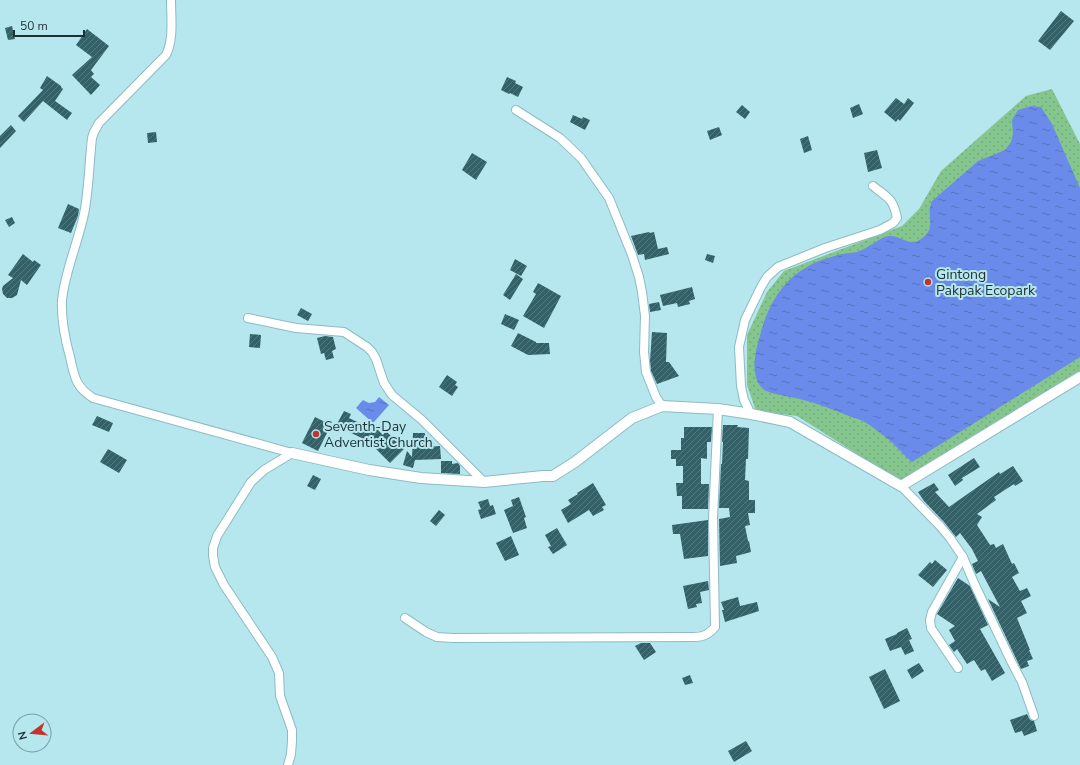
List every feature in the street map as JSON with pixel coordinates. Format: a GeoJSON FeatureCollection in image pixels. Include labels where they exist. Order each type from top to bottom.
{"type":"FeatureCollection","features":[{"type":"Feature","properties":{"kind":"street"},"geometry":{"type":"LineString","coordinates":[[171,0],[170,48],[166,55],[99,123],[92,138],[84,215],[62,300],[63,329],[75,376],[79,386],[85,393],[93,398],[292,453],[369,470],[450,481],[484,482],[553,476],[575,462],[632,418],[662,406],[718,409],[790,422],[901,486],[950,538],[963,557],[1022,682],[1034,716]]}},
{"type":"Feature","properties":{"kind":"street"},"geometry":{"type":"LineString","coordinates":[[516,110],[560,138],[581,158],[609,198],[632,255],[639,277],[645,316],[644,352],[646,372],[656,397],[662,406]]}},
{"type":"Feature","properties":{"kind":"street"},"geometry":{"type":"LineString","coordinates":[[751,414],[744,400],[741,386],[739,347],[745,320],[761,287],[767,277],[778,267],[825,248],[880,230],[893,223],[897,218],[895,207],[890,200],[873,186]]}},
{"type":"Feature","properties":{"kind":"street"},"geometry":{"type":"LineString","coordinates":[[248,318],[296,328],[344,332],[367,346],[372,352],[384,383],[392,395],[422,420],[484,482]]}},
{"type":"Feature","properties":{"kind":"street"},"geometry":{"type":"LineString","coordinates":[[901,486],[1080,377]]}},
{"type":"Feature","properties":{"kind":"street"},"geometry":{"type":"LineString","coordinates":[[405,618],[436,637],[453,638],[702,637],[709,634],[714,627],[713,518],[718,409]]}},
{"type":"Feature","properties":{"kind":"street"},"geometry":{"type":"LineString","coordinates":[[288,765],[291,754],[292,730],[280,696],[276,666],[272,657],[224,584],[215,567],[213,548],[218,536],[251,482],[264,470],[292,453]]}},
{"type":"Feature","properties":{"kind":"street"},"geometry":{"type":"LineString","coordinates":[[958,668],[931,628],[930,620],[932,612],[963,557]]}},
{"type":"Feature","properties":{"kind":"green space","name":"Gintong Pakpak Ecopark"},"geometry":{"type":"Polygon","coordinates":[[[1052,89],[1080,144],[1080,377],[908,486],[797,416],[756,411],[747,385],[747,335],[767,292],[784,271],[902,226],[919,209],[941,171],[1026,96],[1052,89]]]}},
{"type":"Feature","properties":{"kind":"water","name":"Gintong Pakpak Ecopark"},"geometry":{"type":"Polygon","coordinates":[[[1031,106],[1041,107],[1052,124],[1080,188],[1080,357],[912,462],[891,442],[863,421],[815,403],[763,389],[759,384],[754,367],[757,348],[766,317],[778,294],[786,284],[806,267],[828,258],[857,252],[878,240],[889,236],[913,242],[921,239],[929,231],[930,206],[932,201],[978,161],[1005,150],[1011,142],[1013,134],[1012,120],[1018,110],[1031,106]]]}},
{"type":"Feature","properties":{"kind":"water"},"geometry":{"type":"Polygon","coordinates":[[[379,397],[389,405],[373,423],[356,408],[363,400],[369,403],[375,402],[379,397]]]}},
{"type":"Feature","properties":{"kind":"building"},"geometry":{"type":"Polygon","coordinates":[[[1061,11],[1074,21],[1050,50],[1038,41],[1061,11]]]}},
{"type":"Feature","properties":{"kind":"building"},"geometry":{"type":"Polygon","coordinates":[[[12,26],[15,39],[8,40],[5,28],[12,26]]]}},
{"type":"Feature","properties":{"kind":"building"},"geometry":{"type":"Polygon","coordinates":[[[87,29],[109,46],[91,70],[94,74],[91,77],[100,85],[91,95],[72,75],[92,57],[76,45],[87,29]]]}},
{"type":"Feature","properties":{"kind":"building"},"geometry":{"type":"Polygon","coordinates":[[[47,76],[63,89],[55,101],[72,113],[67,120],[43,101],[24,122],[18,116],[43,90],[40,88],[47,76]]]}},
{"type":"Feature","properties":{"kind":"building"},"geometry":{"type":"Polygon","coordinates":[[[507,77],[516,81],[515,83],[523,87],[518,97],[501,90],[507,77]]]}},
{"type":"Feature","properties":{"kind":"building"},"geometry":{"type":"Polygon","coordinates":[[[896,98],[904,104],[908,98],[914,103],[900,121],[898,119],[896,122],[884,112],[896,98]]]}},
{"type":"Feature","properties":{"kind":"building"},"geometry":{"type":"Polygon","coordinates":[[[859,104],[863,114],[853,118],[850,108],[859,104]]]}},
{"type":"Feature","properties":{"kind":"building"},"geometry":{"type":"Polygon","coordinates":[[[742,105],[750,112],[745,119],[736,112],[742,105]]]}},
{"type":"Feature","properties":{"kind":"building"},"geometry":{"type":"Polygon","coordinates":[[[573,115],[582,119],[583,117],[590,120],[585,130],[570,122],[573,115]]]}},
{"type":"Feature","properties":{"kind":"building"},"geometry":{"type":"Polygon","coordinates":[[[11,125],[16,131],[0,148],[0,136],[11,125]]]}},
{"type":"Feature","properties":{"kind":"building"},"geometry":{"type":"Polygon","coordinates":[[[719,127],[722,135],[710,140],[707,131],[719,127]]]}},
{"type":"Feature","properties":{"kind":"building"},"geometry":{"type":"Polygon","coordinates":[[[156,132],[157,142],[148,143],[147,133],[156,132]]]}},
{"type":"Feature","properties":{"kind":"building"},"geometry":{"type":"Polygon","coordinates":[[[808,136],[812,150],[804,153],[800,139],[808,136]]]}},
{"type":"Feature","properties":{"kind":"building"},"geometry":{"type":"Polygon","coordinates":[[[877,150],[882,168],[868,172],[864,153],[877,150]]]}},
{"type":"Feature","properties":{"kind":"building"},"geometry":{"type":"Polygon","coordinates":[[[472,153],[487,162],[476,180],[462,170],[472,153]]]}},
{"type":"Feature","properties":{"kind":"building"},"geometry":{"type":"Polygon","coordinates":[[[68,204],[79,209],[78,216],[71,233],[58,228],[68,204]]]}},
{"type":"Feature","properties":{"kind":"building"},"geometry":{"type":"Polygon","coordinates":[[[12,217],[15,223],[9,227],[5,220],[12,217]]]}},
{"type":"Feature","properties":{"kind":"building"},"geometry":{"type":"Polygon","coordinates":[[[654,232],[658,249],[667,247],[669,254],[645,260],[644,254],[638,255],[631,236],[654,232]]]}},
{"type":"Feature","properties":{"kind":"building"},"geometry":{"type":"Polygon","coordinates":[[[23,254],[33,262],[34,260],[41,265],[27,285],[21,280],[17,295],[12,298],[7,298],[3,294],[3,286],[13,278],[8,275],[23,254]]]}},
{"type":"Feature","properties":{"kind":"building"},"geometry":{"type":"Polygon","coordinates":[[[707,254],[715,256],[713,263],[705,260],[707,254]]]}},
{"type":"Feature","properties":{"kind":"building"},"geometry":{"type":"Polygon","coordinates":[[[515,259],[527,266],[521,276],[510,270],[515,259]]]}},
{"type":"Feature","properties":{"kind":"building"},"geometry":{"type":"Polygon","coordinates":[[[516,274],[523,279],[510,300],[503,295],[516,274]]]}},
{"type":"Feature","properties":{"kind":"building"},"geometry":{"type":"Polygon","coordinates":[[[538,283],[561,296],[544,328],[523,316],[536,294],[533,292],[538,283]]]}},
{"type":"Feature","properties":{"kind":"building"},"geometry":{"type":"Polygon","coordinates":[[[692,287],[695,299],[689,301],[690,304],[678,307],[677,303],[663,306],[660,295],[692,287]]]}},
{"type":"Feature","properties":{"kind":"building"},"geometry":{"type":"Polygon","coordinates":[[[659,302],[661,310],[650,312],[649,304],[659,302]]]}},
{"type":"Feature","properties":{"kind":"building"},"geometry":{"type":"Polygon","coordinates":[[[301,308],[312,314],[308,321],[297,315],[301,308]]]}},
{"type":"Feature","properties":{"kind":"building"},"geometry":{"type":"Polygon","coordinates":[[[505,314],[519,320],[514,330],[501,324],[505,314]]]}},
{"type":"Feature","properties":{"kind":"building"},"geometry":{"type":"Polygon","coordinates":[[[652,332],[667,333],[666,362],[669,362],[679,376],[657,384],[651,371],[650,361],[652,332]]]}},
{"type":"Feature","properties":{"kind":"building"},"geometry":{"type":"Polygon","coordinates":[[[518,333],[536,343],[549,343],[550,354],[528,355],[511,346],[518,333]]]}},
{"type":"Feature","properties":{"kind":"building"},"geometry":{"type":"Polygon","coordinates":[[[250,334],[261,335],[260,348],[249,347],[250,334]]]}},
{"type":"Feature","properties":{"kind":"building"},"geometry":{"type":"Polygon","coordinates":[[[325,336],[333,337],[336,349],[332,351],[334,358],[326,360],[324,353],[321,354],[317,338],[325,336]]]}},
{"type":"Feature","properties":{"kind":"building"},"geometry":{"type":"Polygon","coordinates":[[[447,375],[457,382],[455,385],[458,387],[452,396],[439,387],[447,375]]]}},
{"type":"Feature","properties":{"kind":"building"},"geometry":{"type":"Polygon","coordinates":[[[344,411],[351,414],[349,418],[374,430],[376,428],[383,435],[386,431],[404,449],[390,463],[368,441],[347,431],[337,424],[344,411]]]}},
{"type":"Feature","properties":{"kind":"building"},"geometry":{"type":"Polygon","coordinates":[[[97,416],[113,423],[109,432],[92,425],[97,416]]]}},
{"type":"Feature","properties":{"kind":"building","name":"Seventh-Day Adventist Church"},"geometry":{"type":"Polygon","coordinates":[[[315,417],[331,425],[318,451],[302,443],[315,417]]]}},
{"type":"Feature","properties":{"kind":"building"},"geometry":{"type":"Polygon","coordinates":[[[723,425],[738,425],[737,427],[749,428],[748,459],[746,459],[745,480],[749,481],[749,500],[755,500],[755,513],[748,513],[750,525],[745,526],[751,552],[736,556],[737,563],[720,566],[719,519],[730,517],[729,508],[719,508],[723,425]]]}},
{"type":"Feature","properties":{"kind":"building"},"geometry":{"type":"Polygon","coordinates":[[[684,427],[712,427],[711,442],[707,442],[707,459],[701,458],[701,484],[709,484],[708,509],[682,509],[682,496],[677,496],[676,483],[683,483],[683,466],[676,466],[676,459],[671,459],[671,450],[681,450],[681,438],[684,438],[684,427]]]}},
{"type":"Feature","properties":{"kind":"building"},"geometry":{"type":"Polygon","coordinates":[[[413,433],[425,433],[425,447],[440,446],[441,459],[415,460],[413,468],[403,465],[407,451],[412,457],[413,433]]]}},
{"type":"Feature","properties":{"kind":"building"},"geometry":{"type":"Polygon","coordinates":[[[108,449],[127,460],[119,473],[100,462],[108,449]]]}},
{"type":"Feature","properties":{"kind":"building"},"geometry":{"type":"Polygon","coordinates":[[[974,458],[980,467],[962,478],[963,480],[955,486],[948,475],[974,458]]]}},
{"type":"Feature","properties":{"kind":"building"},"geometry":{"type":"Polygon","coordinates":[[[441,461],[452,461],[452,464],[458,463],[460,466],[460,474],[441,473],[441,461]]]}},
{"type":"Feature","properties":{"kind":"building"},"geometry":{"type":"Polygon","coordinates":[[[1013,466],[1023,481],[1015,486],[1014,484],[994,497],[996,500],[977,514],[982,517],[977,525],[990,545],[994,544],[996,548],[1003,544],[1012,564],[1014,563],[1019,573],[1012,577],[1020,591],[1027,588],[1031,596],[1021,601],[1027,613],[1017,618],[1033,659],[1027,661],[1029,666],[1021,669],[988,599],[1000,607],[981,571],[976,574],[972,564],[978,561],[972,549],[960,533],[956,537],[924,501],[918,492],[934,483],[939,490],[935,492],[949,507],[999,472],[1000,474],[1013,466]]]}},
{"type":"Feature","properties":{"kind":"building"},"geometry":{"type":"Polygon","coordinates":[[[313,475],[321,479],[315,490],[307,486],[313,475]]]}},
{"type":"Feature","properties":{"kind":"building"},"geometry":{"type":"Polygon","coordinates":[[[593,483],[606,505],[602,507],[604,510],[593,516],[589,510],[568,523],[561,510],[571,504],[568,500],[593,483]]]}},
{"type":"Feature","properties":{"kind":"building"},"geometry":{"type":"Polygon","coordinates":[[[519,497],[526,517],[524,518],[527,528],[513,533],[504,510],[513,506],[511,500],[519,497]]]}},
{"type":"Feature","properties":{"kind":"building"},"geometry":{"type":"Polygon","coordinates":[[[488,499],[490,506],[493,505],[496,514],[481,519],[478,510],[481,509],[478,502],[488,499]]]}},
{"type":"Feature","properties":{"kind":"building"},"geometry":{"type":"Polygon","coordinates":[[[439,510],[445,515],[436,526],[430,521],[439,510]]]}},
{"type":"Feature","properties":{"kind":"building"},"geometry":{"type":"Polygon","coordinates":[[[708,520],[708,556],[684,559],[680,534],[673,534],[672,525],[708,520]]]}},
{"type":"Feature","properties":{"kind":"building"},"geometry":{"type":"Polygon","coordinates":[[[557,528],[567,545],[553,554],[548,547],[551,546],[545,535],[557,528]]]}},
{"type":"Feature","properties":{"kind":"building"},"geometry":{"type":"Polygon","coordinates":[[[511,536],[519,555],[505,561],[496,543],[511,536]]]}},
{"type":"Feature","properties":{"kind":"building"},"geometry":{"type":"Polygon","coordinates":[[[935,560],[947,570],[933,587],[918,575],[930,562],[932,564],[935,560]]]}},
{"type":"Feature","properties":{"kind":"building"},"geometry":{"type":"Polygon","coordinates":[[[958,578],[970,586],[988,625],[980,629],[1005,673],[992,681],[985,669],[981,671],[974,660],[967,664],[957,649],[954,652],[949,645],[955,641],[949,630],[955,626],[937,614],[958,578]]]}},
{"type":"Feature","properties":{"kind":"building"},"geometry":{"type":"Polygon","coordinates":[[[708,581],[709,590],[700,592],[702,603],[696,604],[697,607],[688,609],[683,586],[708,581]]]}},
{"type":"Feature","properties":{"kind":"building"},"geometry":{"type":"Polygon","coordinates":[[[738,597],[740,606],[757,602],[759,611],[725,622],[722,610],[724,610],[721,602],[738,597]]]}},
{"type":"Feature","properties":{"kind":"building"},"geometry":{"type":"Polygon","coordinates":[[[907,628],[912,639],[909,640],[914,651],[905,655],[901,647],[890,651],[885,639],[907,628]]]}},
{"type":"Feature","properties":{"kind":"building"},"geometry":{"type":"Polygon","coordinates":[[[641,643],[650,643],[656,652],[644,660],[635,646],[641,643]]]}},
{"type":"Feature","properties":{"kind":"building"},"geometry":{"type":"Polygon","coordinates":[[[919,663],[924,671],[912,679],[907,670],[919,663]]]}},
{"type":"Feature","properties":{"kind":"building"},"geometry":{"type":"Polygon","coordinates":[[[885,669],[900,701],[884,709],[869,677],[885,669]]]}},
{"type":"Feature","properties":{"kind":"building"},"geometry":{"type":"Polygon","coordinates":[[[690,675],[693,683],[685,685],[682,678],[690,675]]]}},
{"type":"Feature","properties":{"kind":"building"},"geometry":{"type":"Polygon","coordinates":[[[1027,714],[1030,720],[1034,721],[1037,731],[1024,736],[1022,731],[1015,733],[1010,720],[1027,714]]]}},
{"type":"Feature","properties":{"kind":"building"},"geometry":{"type":"Polygon","coordinates":[[[746,741],[752,751],[734,762],[728,751],[746,741]]]}},
{"type":"Feature","properties":{"kind":"place","name":"Gintong Pakpak Ecopark"},"geometry":{"type":"Point","coordinates":[928,282]}},
{"type":"Feature","properties":{"kind":"place","name":"Seventh-Day Adventist Church"},"geometry":{"type":"Point","coordinates":[316,434]}}]}
